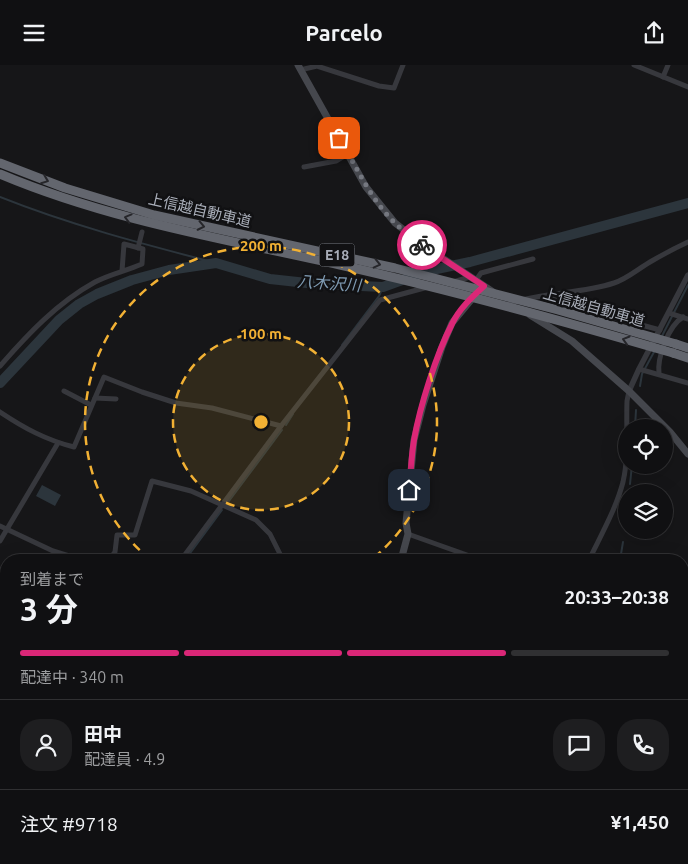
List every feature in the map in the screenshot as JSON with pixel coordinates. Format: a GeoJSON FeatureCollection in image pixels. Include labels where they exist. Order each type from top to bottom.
{"type":"FeatureCollection","features":[{"type":"Feature","properties":{"kind":"highway","name":"上信越自動車道"},"geometry":{"type":"LineString","coordinates":[[0,163],[65,188],[154,215],[404,270],[558,310],[674,349],[688,358]]}},
{"type":"Feature","properties":{"kind":"highway","name":"上信越自動車道"},"geometry":{"type":"LineString","coordinates":[[0,174],[62,198],[153,225],[429,286],[674,349],[688,348]]}},
{"type":"Feature","properties":{"kind":"main road"},"geometry":{"type":"LineString","coordinates":[[299,67],[349,153],[366,187],[394,223],[446,261],[572,341],[629,391],[688,454]]}},
{"type":"Feature","properties":{"kind":"main road"},"geometry":{"type":"LineString","coordinates":[[403,554],[408,534],[406,523],[414,440],[422,405],[452,323],[484,286]]}},
{"type":"Feature","properties":{"kind":"street"},"geometry":{"type":"LineString","coordinates":[[299,67],[316,66],[394,89],[403,65]]}},
{"type":"Feature","properties":{"kind":"street"},"geometry":{"type":"LineString","coordinates":[[636,65],[688,87]]}},
{"type":"Feature","properties":{"kind":"street"},"geometry":{"type":"LineString","coordinates":[[663,77],[668,65]]}},
{"type":"Feature","properties":{"kind":"street"},"geometry":{"type":"LineString","coordinates":[[304,167],[336,161],[349,153]]}},
{"type":"Feature","properties":{"kind":"street"},"geometry":{"type":"LineString","coordinates":[[138,248],[142,232]]}},
{"type":"Feature","properties":{"kind":"street"},"geometry":{"type":"LineString","coordinates":[[511,303],[530,296],[573,293],[614,283],[688,242]]}},
{"type":"Feature","properties":{"kind":"street"},"geometry":{"type":"LineString","coordinates":[[0,366],[29,333],[58,306],[96,281],[142,264],[143,249],[124,245],[122,271]]}},
{"type":"Feature","properties":{"kind":"street"},"geometry":{"type":"LineString","coordinates":[[186,554],[380,300],[533,259]]}},
{"type":"Feature","properties":{"kind":"street"},"geometry":{"type":"LineString","coordinates":[[592,554],[617,500],[623,482],[629,391],[643,370],[660,330],[671,314],[688,275]]}},
{"type":"Feature","properties":{"kind":"street"},"geometry":{"type":"LineString","coordinates":[[551,295],[556,302],[660,330]]}},
{"type":"Feature","properties":{"kind":"street"},"geometry":{"type":"LineString","coordinates":[[671,314],[686,318]]}},
{"type":"Feature","properties":{"kind":"street"},"geometry":{"type":"LineString","coordinates":[[659,374],[659,359],[670,331],[674,324],[686,318]]}},
{"type":"Feature","properties":{"kind":"street"},"geometry":{"type":"LineString","coordinates":[[643,370],[688,383]]}},
{"type":"Feature","properties":{"kind":"street"},"geometry":{"type":"LineString","coordinates":[[0,412],[26,430],[58,443],[74,447],[104,377],[176,403],[212,408],[282,426]]}},
{"type":"Feature","properties":{"kind":"street"},"geometry":{"type":"LineString","coordinates":[[64,391],[91,405]]}},
{"type":"Feature","properties":{"kind":"street"},"geometry":{"type":"LineString","coordinates":[[95,398],[116,399]]}},
{"type":"Feature","properties":{"kind":"street"},"geometry":{"type":"LineString","coordinates":[[0,541],[58,443]]}},
{"type":"Feature","properties":{"kind":"street"},"geometry":{"type":"LineString","coordinates":[[114,554],[117,535],[136,535],[152,481],[191,491],[256,520],[270,534],[280,554]]}},
{"type":"Feature","properties":{"kind":"street"},"geometry":{"type":"LineString","coordinates":[[0,525],[63,554]]}},
{"type":"Feature","properties":{"kind":"street"},"geometry":{"type":"LineString","coordinates":[[408,534],[464,554]]}},
{"type":"Feature","properties":{"kind":"shaded area"},"geometry":{"type":"Polygon","coordinates":[[[42,485],[61,495],[55,506],[36,496],[42,485]]]}},
{"type":"Feature","properties":{"kind":"waterway"},"geometry":{"type":"LineString","coordinates":[[0,197],[80,225],[216,263]]}},
{"type":"Feature","properties":{"kind":"waterway","name":"八木沢川"},"geometry":{"type":"LineString","coordinates":[[0,383],[59,320],[79,304],[97,294],[132,280],[169,270],[216,263],[270,279],[316,284],[383,287],[427,271],[470,262],[688,203]]}},
{"type":"Feature","properties":{"kind":"waterway"},"geometry":{"type":"LineString","coordinates":[[662,336],[688,285]]}},
{"type":"Feature","properties":{"kind":"waterway"},"geometry":{"type":"LineString","coordinates":[[342,345],[379,296],[383,287]]}},
{"type":"Feature","properties":{"kind":"waterway"},"geometry":{"type":"LineString","coordinates":[[640,386],[642,374],[654,352]]}},
{"type":"Feature","properties":{"kind":"waterway"},"geometry":{"type":"LineString","coordinates":[[635,419],[636,410]]}},
{"type":"Feature","properties":{"kind":"waterway"},"geometry":{"type":"LineString","coordinates":[[286,425],[293,414]]}},
{"type":"Feature","properties":{"kind":"waterway"},"geometry":{"type":"LineString","coordinates":[[229,501],[282,430]]}},
{"type":"Feature","properties":{"kind":"waterway"},"geometry":{"type":"LineString","coordinates":[[630,484],[631,474]]}},
{"type":"Feature","properties":{"kind":"waterway"},"geometry":{"type":"LineString","coordinates":[[189,554],[222,510]]}},
{"type":"Feature","properties":{"kind":"waterway"},"geometry":{"type":"LineString","coordinates":[[621,554],[623,542]]}},
{"type":"Feature","properties":{"kind":"way so far"},"geometry":{"type":"LineString","coordinates":[[339,138],[349,153],[366,187],[382,208],[394,223],[422,245]]}},
{"type":"Feature","properties":{"kind":"route"},"geometry":{"type":"LineString","coordinates":[[409,490],[414,440],[422,405],[442,347],[452,323],[484,286],[422,245]]}}]}
